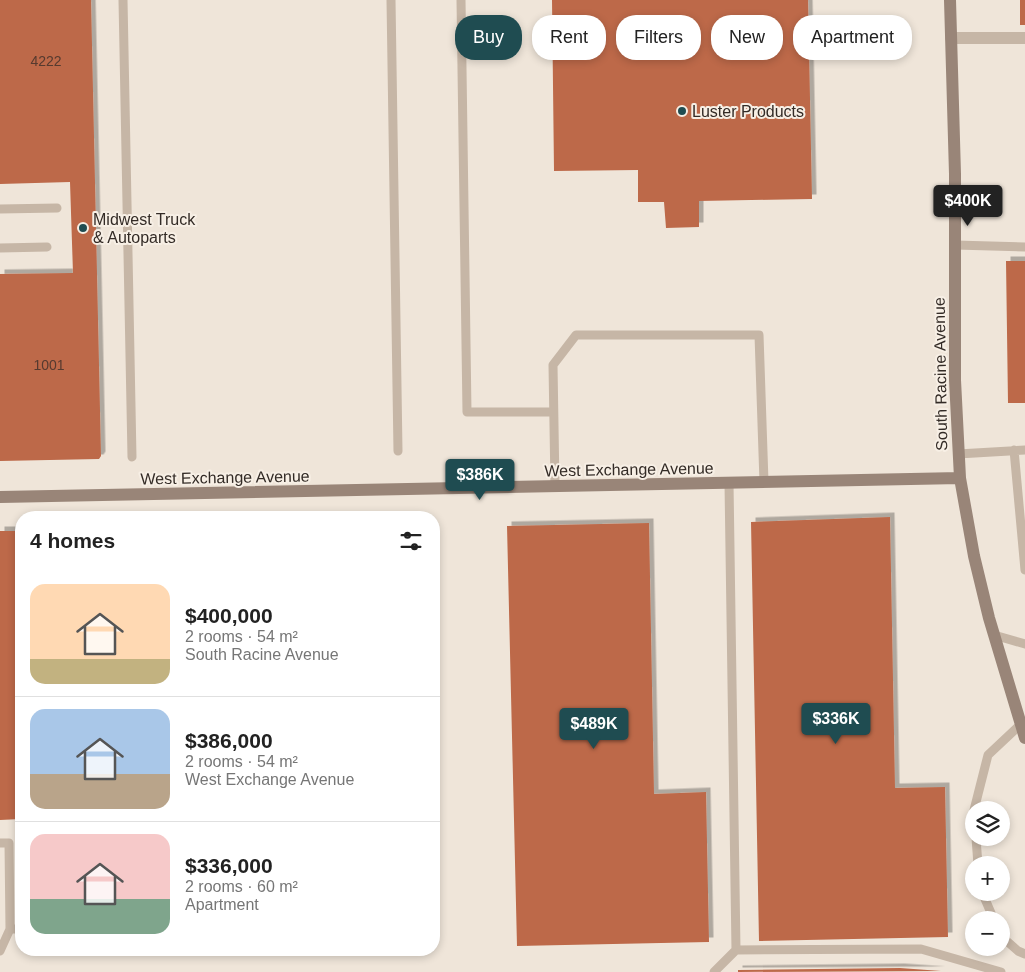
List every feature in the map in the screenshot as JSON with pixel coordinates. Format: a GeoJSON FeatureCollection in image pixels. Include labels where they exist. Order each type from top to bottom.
{"type":"FeatureCollection","features":[{"type":"Feature","properties":{"kind":"street","name":"South Racine Avenue"},"geometry":{"type":"LineString","coordinates":[[950,0],[955,245],[955,380],[960,478],[974,556],[994,635],[1025,738]]}},
{"type":"Feature","properties":{"kind":"street"},"geometry":{"type":"LineString","coordinates":[[951,38],[1025,38]]}},
{"type":"Feature","properties":{"kind":"street","name":"West Exchange Avenue"},"geometry":{"type":"LineString","coordinates":[[0,497],[960,478]]}},
{"type":"Feature","properties":{"kind":"lane"},"geometry":{"type":"LineString","coordinates":[[123,0],[132,457]]}},
{"type":"Feature","properties":{"kind":"lane"},"geometry":{"type":"LineString","coordinates":[[391,0],[398,451]]}},
{"type":"Feature","properties":{"kind":"lane"},"geometry":{"type":"LineString","coordinates":[[461,0],[467,412],[553,412]]}},
{"type":"Feature","properties":{"kind":"lane"},"geometry":{"type":"LineString","coordinates":[[0,209],[57,208]]}},
{"type":"Feature","properties":{"kind":"lane"},"geometry":{"type":"LineString","coordinates":[[955,245],[1025,246]]}},
{"type":"Feature","properties":{"kind":"lane"},"geometry":{"type":"LineString","coordinates":[[0,248],[47,248]]}},
{"type":"Feature","properties":{"kind":"lane"},"geometry":{"type":"LineString","coordinates":[[555,486],[553,365],[576,334],[759,334],[764,482]]}},
{"type":"Feature","properties":{"kind":"lane"},"geometry":{"type":"LineString","coordinates":[[1014,450],[1025,570]]}},
{"type":"Feature","properties":{"kind":"lane"},"geometry":{"type":"LineString","coordinates":[[958,454],[1025,450]]}},
{"type":"Feature","properties":{"kind":"lane"},"geometry":{"type":"LineString","coordinates":[[729,483],[736,950]]}},
{"type":"Feature","properties":{"kind":"lane"},"geometry":{"type":"LineString","coordinates":[[994,635],[1025,644]]}},
{"type":"Feature","properties":{"kind":"lane"},"geometry":{"type":"LineString","coordinates":[[976,801],[988,755],[1021,724]]}},
{"type":"Feature","properties":{"kind":"lane"},"geometry":{"type":"LineString","coordinates":[[0,843],[10,843],[10,929],[0,952]]}},
{"type":"Feature","properties":{"kind":"lane"},"geometry":{"type":"LineString","coordinates":[[10,929],[15,929]]}},
{"type":"Feature","properties":{"kind":"lane"},"geometry":{"type":"LineString","coordinates":[[1010,944],[1025,954]]}},
{"type":"Feature","properties":{"kind":"lane"},"geometry":{"type":"LineString","coordinates":[[714,972],[736,950],[921,949],[1001,972]]}},
{"type":"Feature","properties":{"kind":"building","name":"Midwest Truck & Autoparts"},"geometry":{"type":"Polygon","coordinates":[[[0,0],[91,0],[101,456],[99,459],[0,461],[0,274],[73,273],[70,182],[0,184],[0,0]]]}},
{"type":"Feature","properties":{"kind":"building","name":"Luster Products"},"geometry":{"type":"Polygon","coordinates":[[[552,0],[808,0],[808,15],[793,15],[793,60],[809,60],[812,199],[699,201],[699,227],[666,228],[664,202],[638,202],[638,170],[554,171],[553,60],[606,60],[606,15],[552,15],[552,0]]]}},
{"type":"Feature","properties":{"kind":"building"},"geometry":{"type":"Polygon","coordinates":[[[1020,0],[1025,0],[1025,25],[1020,25],[1020,0]]]}},
{"type":"Feature","properties":{"kind":"building"},"geometry":{"type":"Polygon","coordinates":[[[1006,261],[1025,261],[1025,403],[1008,403],[1006,261]]]}},
{"type":"Feature","properties":{"kind":"building"},"geometry":{"type":"Polygon","coordinates":[[[890,517],[895,788],[945,787],[948,937],[759,941],[751,522],[890,517]]]}},
{"type":"Feature","properties":{"kind":"building"},"geometry":{"type":"Polygon","coordinates":[[[649,523],[654,794],[706,792],[709,942],[517,946],[507,526],[649,523]]]}},
{"type":"Feature","properties":{"kind":"building"},"geometry":{"type":"Polygon","coordinates":[[[0,531],[15,531],[15,819],[0,820],[0,531]]]}},
{"type":"Feature","properties":{"kind":"building"},"geometry":{"type":"Polygon","coordinates":[[[900,968],[941,971],[738,972],[738,970],[900,968]]]}},
{"type":"Feature","properties":{"kind":"place","name":"Luster Products"},"geometry":{"type":"Point","coordinates":[682,111]}},
{"type":"Feature","properties":{"kind":"place","name":"Midwest Truck & Autoparts"},"geometry":{"type":"Point","coordinates":[83,228]}}]}
